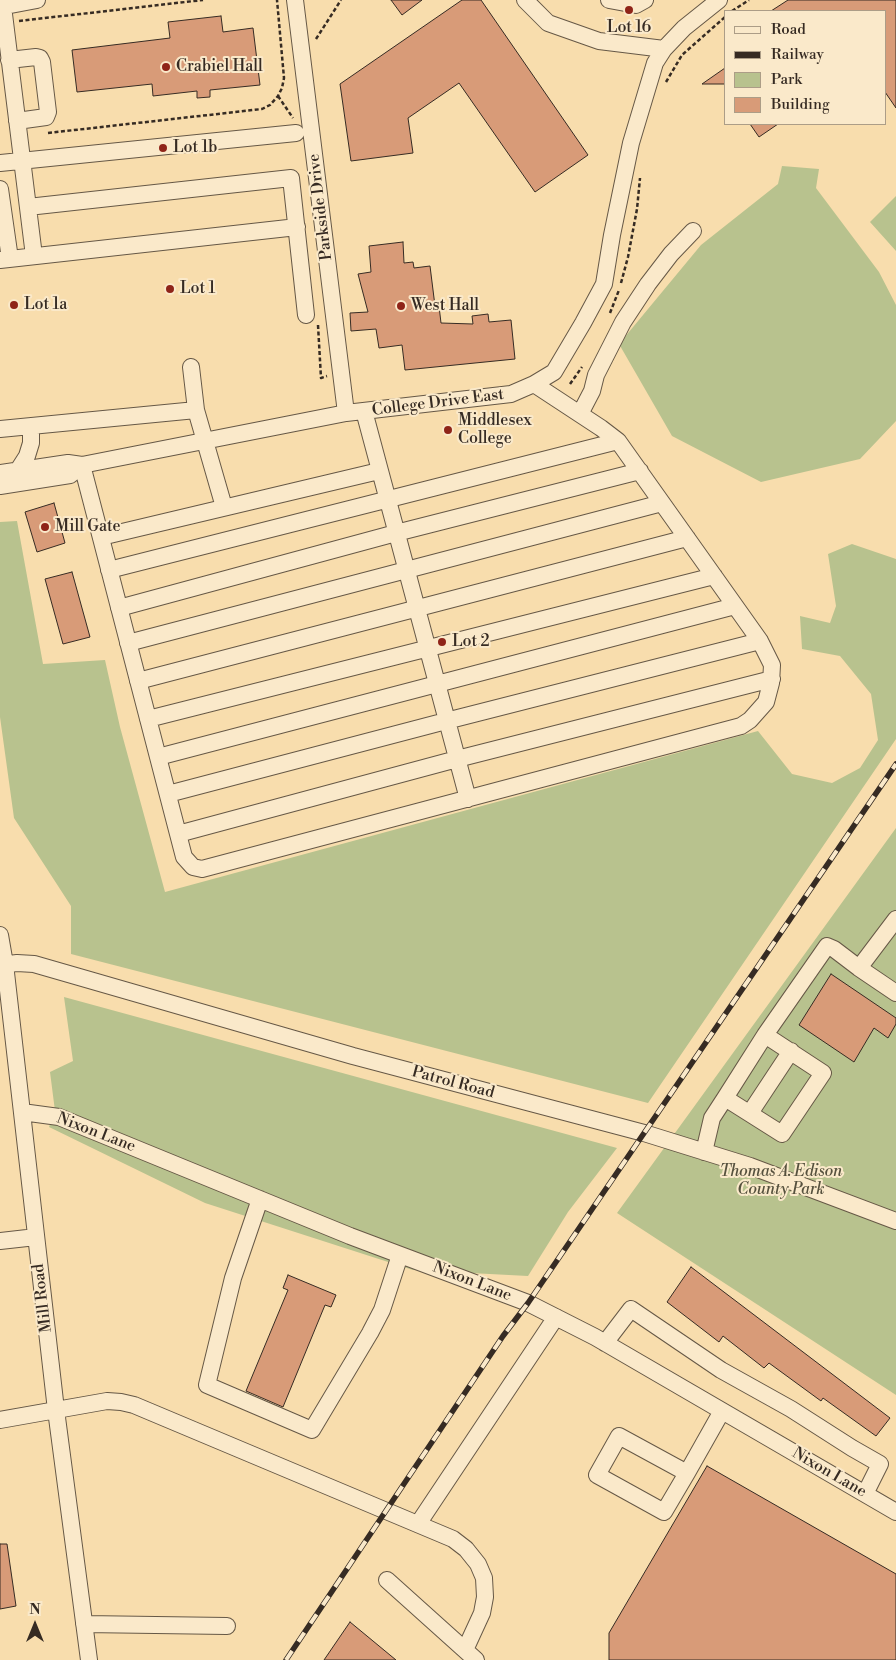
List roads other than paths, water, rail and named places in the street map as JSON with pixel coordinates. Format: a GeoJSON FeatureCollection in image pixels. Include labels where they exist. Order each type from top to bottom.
{"type":"FeatureCollection","features":[{"type":"Feature","properties":{"kind":"street"},"geometry":{"type":"LineString","coordinates":[[34,256],[10,60],[1,7],[37,0]]}},
{"type":"Feature","properties":{"kind":"street","name":"Parkside Drive"},"geometry":{"type":"LineString","coordinates":[[295,0],[346,413]]}},
{"type":"Feature","properties":{"kind":"street"},"geometry":{"type":"LineString","coordinates":[[526,0],[548,23],[599,41],[664,49]]}},
{"type":"Feature","properties":{"kind":"street"},"geometry":{"type":"LineString","coordinates":[[610,0],[636,5],[645,0]]}},
{"type":"Feature","properties":{"kind":"street","name":"College Drive East"},"geometry":{"type":"LineString","coordinates":[[0,486],[48,472],[68,462],[82,465],[346,413],[511,394],[534,384],[554,372],[584,323],[604,284],[631,144],[655,62],[664,49],[684,28],[719,0]]}},
{"type":"Feature","properties":{"kind":"street"},"geometry":{"type":"LineString","coordinates":[[10,60],[40,58],[48,112],[46,117],[17,121]]}},
{"type":"Feature","properties":{"kind":"street"},"geometry":{"type":"LineString","coordinates":[[0,163],[296,133]]}},
{"type":"Feature","properties":{"kind":"street"},"geometry":{"type":"LineString","coordinates":[[28,207],[291,178],[298,227],[306,315]]}},
{"type":"Feature","properties":{"kind":"street"},"geometry":{"type":"LineString","coordinates":[[0,189],[5,259],[298,227]]}},
{"type":"Feature","properties":{"kind":"street"},"geometry":{"type":"LineString","coordinates":[[580,414],[592,391],[596,374],[623,322],[653,276],[670,254],[693,231]]}},
{"type":"Feature","properties":{"kind":"street"},"geometry":{"type":"LineString","coordinates":[[191,368],[196,410],[224,508]]}},
{"type":"Feature","properties":{"kind":"street"},"geometry":{"type":"LineString","coordinates":[[82,465],[184,857],[193,867],[202,869],[741,726],[750,720],[766,702],[772,679],[772,665],[760,641],[618,440],[534,384]]}},
{"type":"Feature","properties":{"kind":"street"},"geometry":{"type":"LineString","coordinates":[[0,429],[196,410]]}},
{"type":"Feature","properties":{"kind":"street"},"geometry":{"type":"LineString","coordinates":[[364,412],[426,649],[468,799]]}},
{"type":"Feature","properties":{"kind":"street"},"geometry":{"type":"LineString","coordinates":[[18,470],[27,456],[31,443],[31,426]]}},
{"type":"Feature","properties":{"kind":"street"},"geometry":{"type":"LineString","coordinates":[[109,570],[618,440]]}},
{"type":"Feature","properties":{"kind":"street","name":"College Drive East"},"geometry":{"type":"LineString","coordinates":[[0,473],[18,470],[48,472]]}},
{"type":"Feature","properties":{"kind":"street"},"geometry":{"type":"LineString","coordinates":[[101,537],[380,471]]}},
{"type":"Feature","properties":{"kind":"street"},"geometry":{"type":"LineString","coordinates":[[118,608],[640,471]]}},
{"type":"Feature","properties":{"kind":"street"},"geometry":{"type":"LineString","coordinates":[[128,644],[662,503]]}},
{"type":"Feature","properties":{"kind":"street"},"geometry":{"type":"LineString","coordinates":[[138,681],[687,538]]}},
{"type":"Feature","properties":{"kind":"street"},"geometry":{"type":"LineString","coordinates":[[148,719],[714,576]]}},
{"type":"Feature","properties":{"kind":"street"},"geometry":{"type":"LineString","coordinates":[[158,757],[735,606]]}},
{"type":"Feature","properties":{"kind":"street"},"geometry":{"type":"LineString","coordinates":[[168,794],[760,641]]}},
{"type":"Feature","properties":{"kind":"street"},"geometry":{"type":"LineString","coordinates":[[178,834],[456,759],[772,679]]}},
{"type":"Feature","properties":{"kind":"street"},"geometry":{"type":"LineString","coordinates":[[859,968],[896,919]]}},
{"type":"Feature","properties":{"kind":"street","name":"Mill Road"},"geometry":{"type":"LineString","coordinates":[[0,936],[56,1410],[89,1660]]}},
{"type":"Feature","properties":{"kind":"street"},"geometry":{"type":"LineString","coordinates":[[704,1152],[712,1118],[765,1035],[827,946],[896,993]]}},
{"type":"Feature","properties":{"kind":"street","name":"Patrol Road"},"geometry":{"type":"LineString","coordinates":[[2,965],[34,964],[352,1056],[644,1133],[760,1169],[896,1221]]}},
{"type":"Feature","properties":{"kind":"street"},"geometry":{"type":"LineString","coordinates":[[725,1098],[782,1134],[823,1073],[765,1035]]}},
{"type":"Feature","properties":{"kind":"street"},"geometry":{"type":"LineString","coordinates":[[750,1113],[791,1052]]}},
{"type":"Feature","properties":{"kind":"street","name":"Nixon Lane"},"geometry":{"type":"LineString","coordinates":[[22,1112],[59,1117],[400,1255],[528,1303],[605,1343],[896,1512]]}},
{"type":"Feature","properties":{"kind":"street"},"geometry":{"type":"LineString","coordinates":[[260,1199],[233,1278],[207,1385],[312,1430],[382,1310],[400,1255]]}},
{"type":"Feature","properties":{"kind":"street"},"geometry":{"type":"LineString","coordinates":[[0,1241],[36,1237]]}},
{"type":"Feature","properties":{"kind":"street"},"geometry":{"type":"LineString","coordinates":[[605,1343],[631,1309],[720,1370],[791,1409],[880,1464],[865,1494]]}},
{"type":"Feature","properties":{"kind":"street"},"geometry":{"type":"LineString","coordinates":[[418,1524],[556,1317]]}},
{"type":"Feature","properties":{"kind":"street"},"geometry":{"type":"LineString","coordinates":[[0,1420],[107,1401],[134,1405],[453,1539],[466,1549],[478,1564],[484,1578],[485,1597],[470,1655],[387,1580]]}},
{"type":"Feature","properties":{"kind":"street"},"geometry":{"type":"LineString","coordinates":[[687,1474],[619,1436],[597,1475],[664,1512],[687,1474],[722,1410]]}},
{"type":"Feature","properties":{"kind":"street"},"geometry":{"type":"LineString","coordinates":[[84,1624],[226,1626]]}},
{"type":"Feature","properties":{"kind":"railway"},"geometry":{"type":"LineString","coordinates":[[286,1660],[503,1336],[528,1303],[896,764]]}},
{"type":"Feature","properties":{"kind":"place","name":"Lot 16"},"geometry":{"type":"Point","coordinates":[629,10]}},
{"type":"Feature","properties":{"kind":"place","name":"Crabiel Hall"},"geometry":{"type":"Point","coordinates":[166,67]}},
{"type":"Feature","properties":{"kind":"place","name":"Lot 1b"},"geometry":{"type":"Point","coordinates":[163,148]}},
{"type":"Feature","properties":{"kind":"place","name":"Lot 1"},"geometry":{"type":"Point","coordinates":[170,289]}},
{"type":"Feature","properties":{"kind":"place","name":"Lot 1a"},"geometry":{"type":"Point","coordinates":[14,305]}},
{"type":"Feature","properties":{"kind":"place","name":"West Hall"},"geometry":{"type":"Point","coordinates":[401,306]}},
{"type":"Feature","properties":{"kind":"place","name":"Middlesex College"},"geometry":{"type":"Point","coordinates":[448,430]}},
{"type":"Feature","properties":{"kind":"place","name":"Mill Gate"},"geometry":{"type":"Point","coordinates":[45,527]}},
{"type":"Feature","properties":{"kind":"place","name":"Lot 2"},"geometry":{"type":"Point","coordinates":[442,642]}},
{"type":"Feature","properties":{"kind":"park label","name":"Thomas A. Edison County Park"},"geometry":{"type":"Point","coordinates":[781,1181]}}]}
